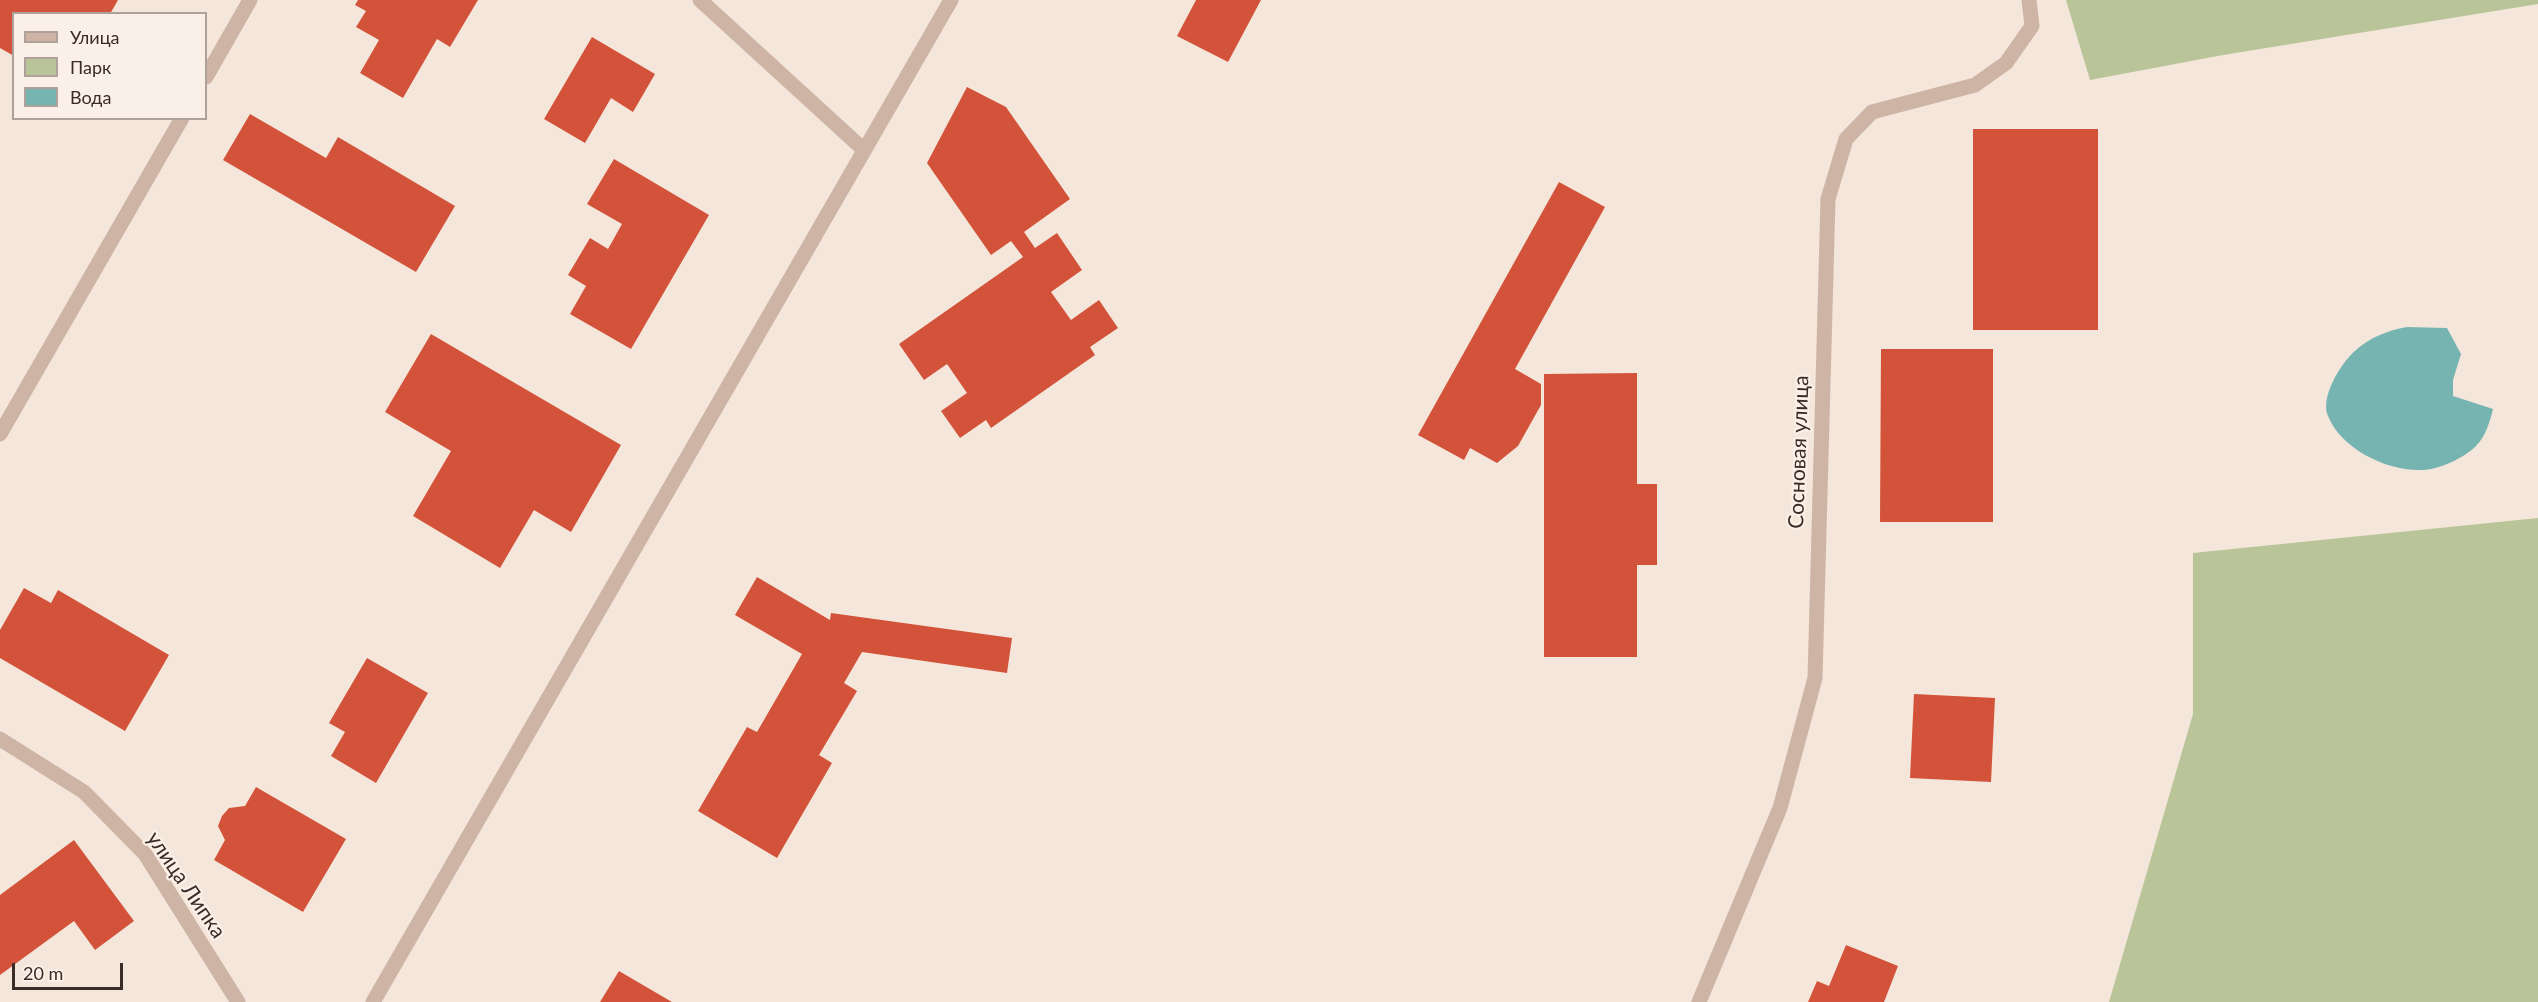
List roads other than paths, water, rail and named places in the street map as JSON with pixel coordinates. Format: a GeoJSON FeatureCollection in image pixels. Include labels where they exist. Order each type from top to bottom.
{"type":"FeatureCollection","features":[{"type":"Feature","properties":{"kind":"street"},"geometry":{"type":"LineString","coordinates":[[207,75],[250,0]]}},
{"type":"Feature","properties":{"kind":"street"},"geometry":{"type":"LineString","coordinates":[[700,0],[864,150]]}},
{"type":"Feature","properties":{"kind":"street"},"geometry":{"type":"LineString","coordinates":[[373,1002],[951,0]]}},
{"type":"Feature","properties":{"kind":"street","name":"Сосновая улица"},"geometry":{"type":"LineString","coordinates":[[1699,1002],[1780,808],[1815,678],[1828,199],[1846,139],[1872,112],[1975,85],[2006,63],[2032,26],[2029,0]]}},
{"type":"Feature","properties":{"kind":"street"},"geometry":{"type":"LineString","coordinates":[[0,434],[181,120]]}},
{"type":"Feature","properties":{"kind":"street","name":"улица Липка"},"geometry":{"type":"LineString","coordinates":[[0,739],[84,792],[145,854],[238,1002]]}},
{"type":"Feature","properties":{"kind":"water"},"geometry":{"type":"Polygon","coordinates":[[[2407,327],[2447,328],[2461,354],[2453,380],[2453,396],[2493,409],[2485,433],[2476,446],[2458,459],[2423,470],[2395,467],[2367,456],[2343,439],[2334,428],[2326,410],[2331,385],[2346,360],[2369,340],[2407,327]]]}}]}
